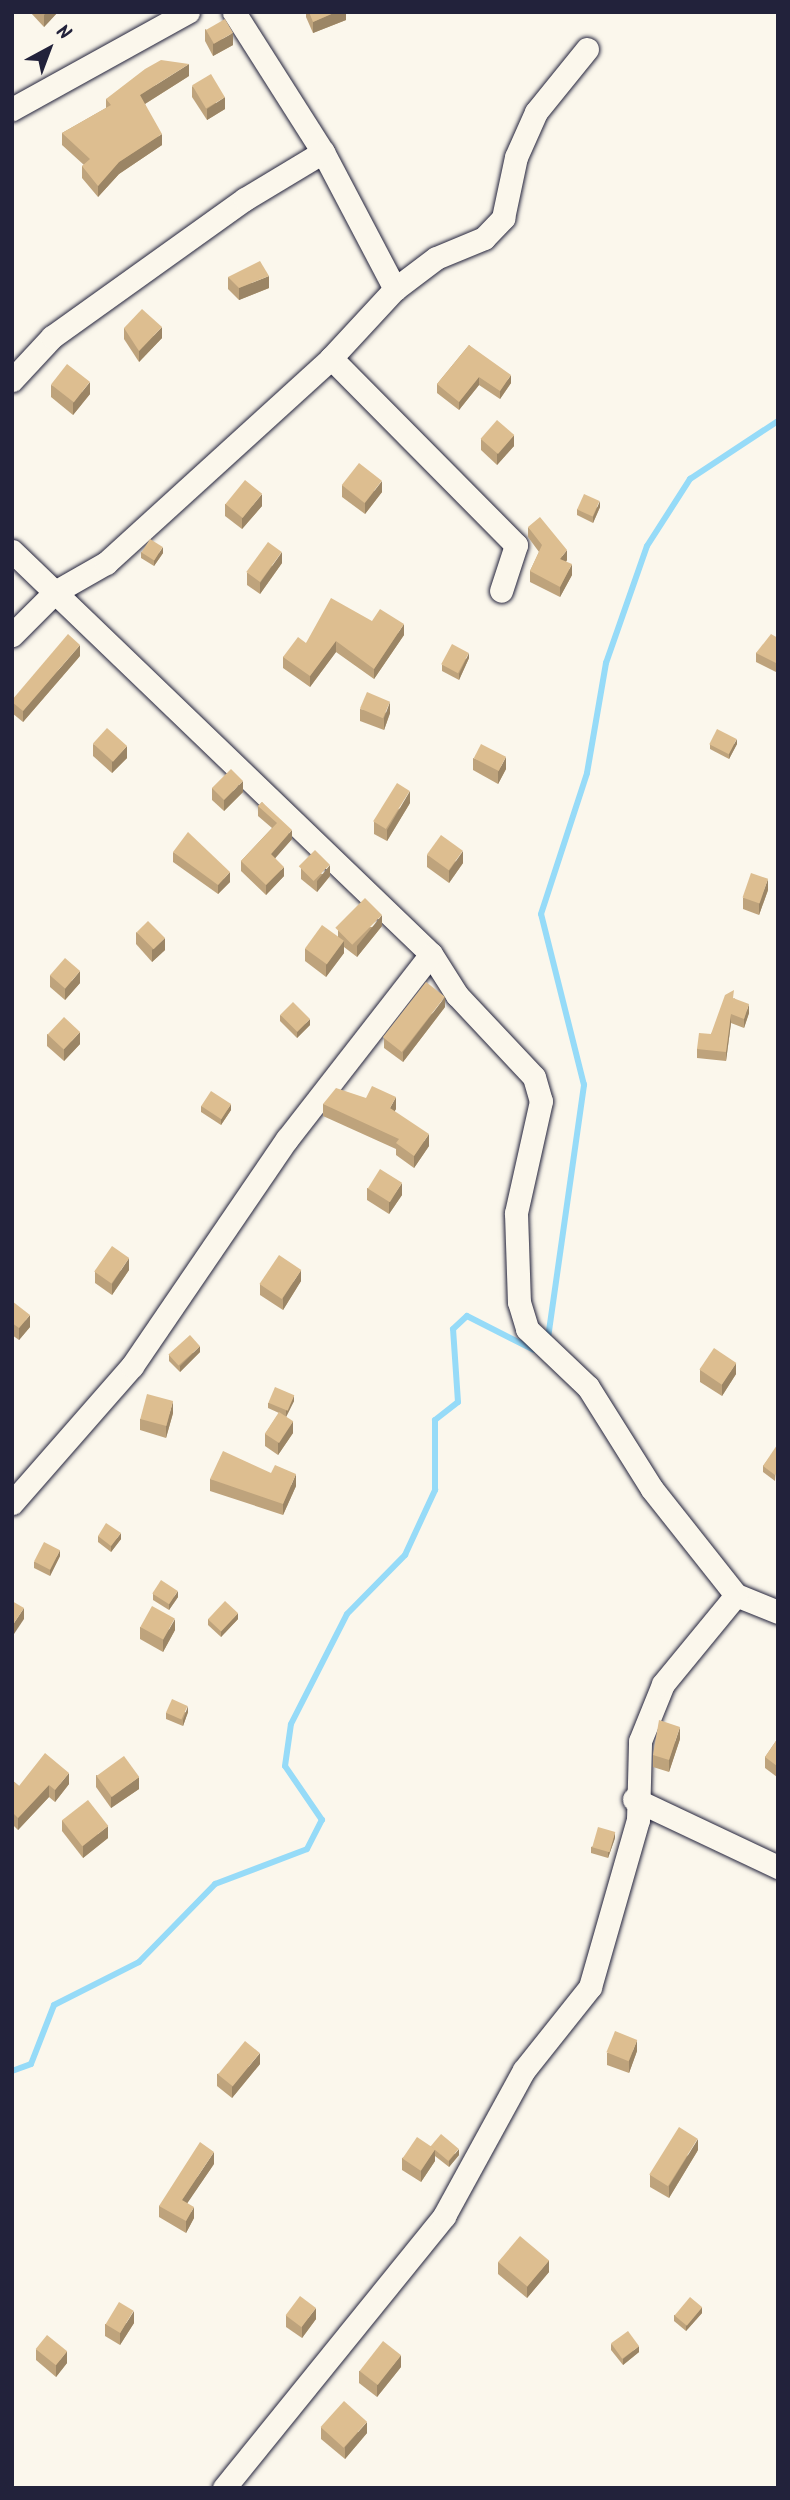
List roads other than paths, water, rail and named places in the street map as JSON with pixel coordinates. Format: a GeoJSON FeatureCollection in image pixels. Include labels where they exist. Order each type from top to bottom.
{"type":"FeatureCollection","features":[{"type":"Feature","properties":{"kind":"street"},"geometry":{"type":"LineString","coordinates":[[12,109],[188,12]]}},
{"type":"Feature","properties":{"kind":"street"},"geometry":{"type":"LineString","coordinates":[[234,12],[323,152],[395,289]]}},
{"type":"Feature","properties":{"kind":"street"},"geometry":{"type":"LineString","coordinates":[[12,635],[55,592],[106,563],[331,358],[395,289],[436,258],[484,238],[503,218],[516,158],[536,113],[587,49]]}},
{"type":"Feature","properties":{"kind":"street"},"geometry":{"type":"LineString","coordinates":[[12,380],[52,337],[323,152]]}},
{"type":"Feature","properties":{"kind":"street"},"geometry":{"type":"LineString","coordinates":[[331,358],[516,545],[501,591]]}},
{"type":"Feature","properties":{"kind":"street"},"geometry":{"type":"LineString","coordinates":[[12,551],[431,954],[457,995],[534,1077],[541,1101],[516,1213],[519,1302],[527,1329],[588,1387],[652,1489],[736,1595],[778,1612]]}},
{"type":"Feature","properties":{"kind":"street"},"geometry":{"type":"LineString","coordinates":[[12,1503],[132,1366],[286,1139],[431,954]]}},
{"type":"Feature","properties":{"kind":"street"},"geometry":{"type":"LineString","coordinates":[[224,2488],[444,2216],[524,2070],[590,1987],[638,1820],[634,1798],[640,1741],[663,1684],[736,1595]]}},
{"type":"Feature","properties":{"kind":"street"},"geometry":{"type":"LineString","coordinates":[[634,1798],[778,1867]]}},
{"type":"Feature","properties":{"kind":"waterway"},"geometry":{"type":"LineString","coordinates":[[548,1338],[584,1085],[541,914],[587,773],[606,663],[647,546],[690,479],[778,421]]}},
{"type":"Feature","properties":{"kind":"waterway"},"geometry":{"type":"LineString","coordinates":[[12,2071],[31,2064],[54,2005],[139,1962],[215,1884],[307,1849],[322,1820],[285,1766],[291,1724],[347,1614],[405,1555],[435,1490],[435,1420],[458,1402],[453,1329],[467,1316],[534,1350]]}}]}
